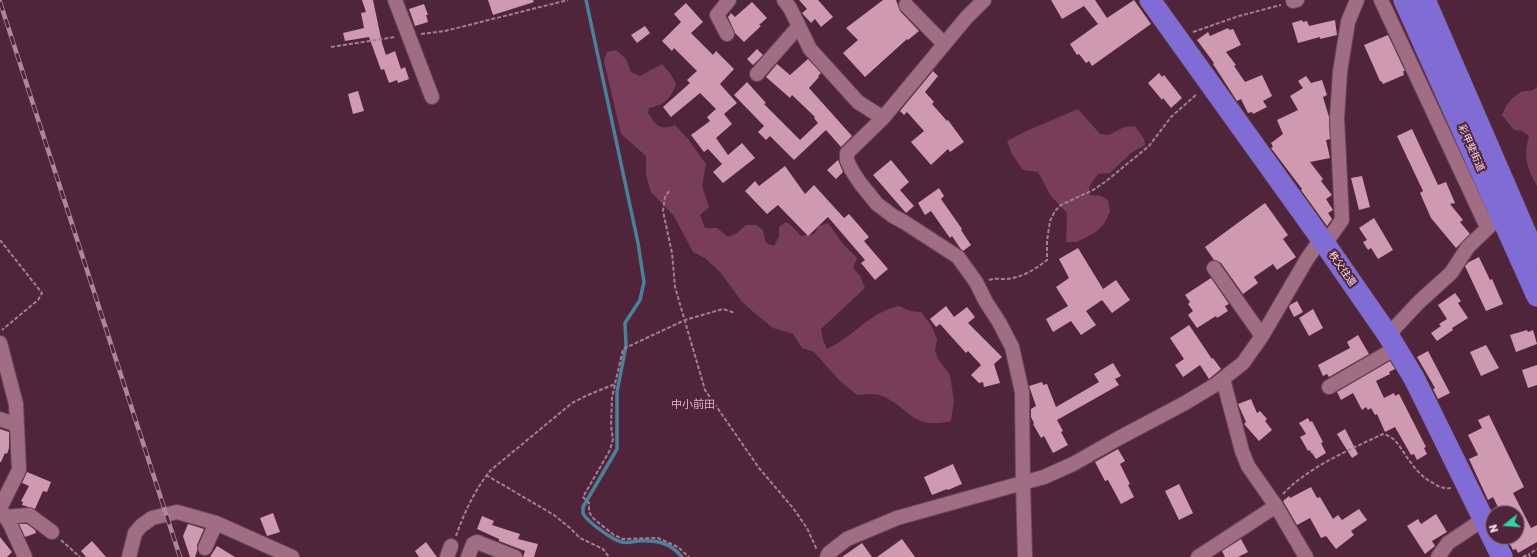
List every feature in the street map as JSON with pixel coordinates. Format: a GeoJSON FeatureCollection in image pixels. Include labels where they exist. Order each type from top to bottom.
{"type":"FeatureCollection","features":[{"type":"Feature","properties":{"kind":"highway","name":"秩父往還"},"geometry":{"type":"LineString","coordinates":[[1150,0],[1323,241],[1392,342],[1414,378],[1502,557]]}},
{"type":"Feature","properties":{"kind":"highway","name":"彩甲斐街道"},"geometry":{"type":"LineString","coordinates":[[1404,0],[1537,296]]}},
{"type":"Feature","properties":{"kind":"highway","name":"彩甲斐街道"},"geometry":{"type":"LineString","coordinates":[[1425,0],[1501,218],[1537,259]]}},
{"type":"Feature","properties":{"kind":"street"},"geometry":{"type":"LineString","coordinates":[[395,0],[432,98]]}},
{"type":"Feature","properties":{"kind":"street"},"geometry":{"type":"LineString","coordinates":[[727,34],[717,15],[729,0]]}},
{"type":"Feature","properties":{"kind":"street"},"geometry":{"type":"LineString","coordinates":[[784,0],[790,8],[810,49],[858,102],[883,118]]}},
{"type":"Feature","properties":{"kind":"street"},"geometry":{"type":"LineString","coordinates":[[984,0],[966,18],[883,118],[847,153],[847,160],[860,183],[877,204],[893,216],[958,257],[976,282],[1012,347],[1022,392],[1022,483],[1025,557]]}},
{"type":"Feature","properties":{"kind":"street"},"geometry":{"type":"LineString","coordinates":[[822,555],[830,553],[847,539],[897,518],[1022,483],[1073,464],[1185,403],[1223,379],[1243,363],[1262,336],[1307,259],[1342,220],[1337,118],[1340,72],[1348,22],[1357,0]]}},
{"type":"Feature","properties":{"kind":"street"},"geometry":{"type":"LineString","coordinates":[[1329,388],[1392,342],[1419,302],[1451,272],[1468,247],[1501,218],[1381,0]]}},
{"type":"Feature","properties":{"kind":"street"},"geometry":{"type":"LineString","coordinates":[[906,5],[944,44]]}},
{"type":"Feature","properties":{"kind":"street"},"geometry":{"type":"LineString","coordinates":[[757,74],[799,26]]}},
{"type":"Feature","properties":{"kind":"street"},"geometry":{"type":"LineString","coordinates":[[1214,268],[1262,336]]}},
{"type":"Feature","properties":{"kind":"street"},"geometry":{"type":"LineString","coordinates":[[0,343],[16,404],[18,470],[2,511]]}},
{"type":"Feature","properties":{"kind":"street"},"geometry":{"type":"LineString","coordinates":[[1223,379],[1242,451],[1248,466],[1275,505],[1306,557]]}},
{"type":"Feature","properties":{"kind":"street"},"geometry":{"type":"LineString","coordinates":[[0,419],[17,425]]}},
{"type":"Feature","properties":{"kind":"street"},"geometry":{"type":"LineString","coordinates":[[1198,557],[1275,505]]}},
{"type":"Feature","properties":{"kind":"street"},"geometry":{"type":"LineString","coordinates":[[2,511],[29,515],[52,532]]}},
{"type":"Feature","properties":{"kind":"street"},"geometry":{"type":"LineString","coordinates":[[2,511],[10,524],[25,557]]}},
{"type":"Feature","properties":{"kind":"street"},"geometry":{"type":"LineString","coordinates":[[129,557],[135,533],[141,526],[152,518],[177,512],[216,523],[292,557]]}},
{"type":"Feature","properties":{"kind":"street"},"geometry":{"type":"LineString","coordinates":[[1438,557],[1448,543],[1484,519]]}},
{"type":"Feature","properties":{"kind":"street"},"geometry":{"type":"LineString","coordinates":[[204,548],[216,523]]}},
{"type":"Feature","properties":{"kind":"street"},"geometry":{"type":"LineString","coordinates":[[468,557],[473,544],[477,542],[515,557]]}},
{"type":"Feature","properties":{"kind":"path"},"geometry":{"type":"LineString","coordinates":[[331,47],[445,31],[568,0]]}},
{"type":"Feature","properties":{"kind":"path"},"geometry":{"type":"LineString","coordinates":[[1177,38],[1240,16],[1295,1]]}},
{"type":"Feature","properties":{"kind":"path"},"geometry":{"type":"LineString","coordinates":[[976,282],[1020,276],[1036,269],[1047,260],[1047,241],[1050,221],[1055,211],[1061,205],[1093,190],[1106,182],[1149,146],[1171,117],[1209,83]]}},
{"type":"Feature","properties":{"kind":"path"},"geometry":{"type":"LineString","coordinates":[[669,192],[665,197],[663,211],[672,253],[675,287],[705,390],[759,468],[793,508],[807,528],[822,555]]}},
{"type":"Feature","properties":{"kind":"path"},"geometry":{"type":"LineString","coordinates":[[0,240],[42,294],[38,300],[0,332],[0,343]]}},
{"type":"Feature","properties":{"kind":"path"},"geometry":{"type":"LineString","coordinates":[[689,557],[678,547],[658,538],[623,538],[614,535],[594,519],[589,512],[589,503],[583,498],[610,450],[613,440],[611,426],[612,397],[623,349],[685,320],[723,309],[735,313]]}},
{"type":"Feature","properties":{"kind":"path"},"geometry":{"type":"LineString","coordinates":[[449,552],[464,515],[486,475],[572,403],[615,384]]}},
{"type":"Feature","properties":{"kind":"path"},"geometry":{"type":"LineString","coordinates":[[1275,505],[1291,485],[1317,468],[1383,434],[1395,440],[1412,464],[1425,478],[1445,489],[1452,488]]}},
{"type":"Feature","properties":{"kind":"path"},"geometry":{"type":"LineString","coordinates":[[486,475],[554,515],[580,538],[603,549],[609,557]]}},
{"type":"Feature","properties":{"kind":"path"},"geometry":{"type":"LineString","coordinates":[[52,532],[80,557]]}},
{"type":"Feature","properties":{"kind":"path"},"geometry":{"type":"LineString","coordinates":[[1523,557],[1537,549]]}},
{"type":"Feature","properties":{"kind":"shaded area"},"geometry":{"type":"Polygon","coordinates":[[[616,50],[626,59],[631,72],[640,76],[662,64],[670,73],[676,84],[667,100],[655,107],[649,108],[648,113],[659,126],[670,127],[675,125],[688,139],[706,164],[702,186],[709,207],[700,215],[705,228],[717,228],[728,237],[737,233],[746,225],[756,225],[763,230],[766,243],[774,246],[779,237],[779,227],[786,222],[801,236],[814,234],[819,226],[828,223],[843,244],[857,258],[853,268],[860,276],[865,288],[821,329],[823,340],[827,349],[845,338],[870,319],[889,309],[899,306],[910,311],[921,312],[931,325],[937,339],[935,351],[938,359],[950,375],[954,401],[951,421],[928,423],[913,417],[892,401],[882,396],[873,394],[857,395],[839,380],[814,352],[802,348],[793,334],[773,328],[758,316],[742,302],[721,273],[705,258],[693,252],[674,216],[651,192],[646,175],[646,156],[621,134],[604,61],[607,52],[616,50]]]}},
{"type":"Feature","properties":{"kind":"shaded area"},"geometry":{"type":"Polygon","coordinates":[[[1537,87],[1537,186],[1528,167],[1526,156],[1529,136],[1522,131],[1514,130],[1502,115],[1507,105],[1515,96],[1521,92],[1532,90],[1537,87]]]}},
{"type":"Feature","properties":{"kind":"shaded area"},"geometry":{"type":"Polygon","coordinates":[[[1078,109],[1100,134],[1109,135],[1124,127],[1135,126],[1144,139],[1145,145],[1131,153],[1110,173],[1098,174],[1089,187],[1090,195],[1101,196],[1108,200],[1110,212],[1104,224],[1096,232],[1077,242],[1066,242],[1067,213],[1051,196],[1038,172],[1023,170],[1012,154],[1007,141],[1024,132],[1078,109]]]}},
{"type":"Feature","properties":{"kind":"building"},"geometry":{"type":"Polygon","coordinates":[[[362,0],[373,0],[386,55],[395,51],[401,69],[405,67],[409,79],[398,83],[397,80],[389,83],[384,69],[381,70],[369,37],[345,41],[343,33],[364,28],[361,13],[366,12],[362,0]]]}},
{"type":"Feature","properties":{"kind":"building"},"geometry":{"type":"Polygon","coordinates":[[[488,0],[533,0],[534,2],[493,15],[488,0]]]}},
{"type":"Feature","properties":{"kind":"building"},"geometry":{"type":"Polygon","coordinates":[[[799,0],[818,0],[833,17],[821,27],[815,19],[811,23],[802,13],[807,9],[799,0]]]}},
{"type":"Feature","properties":{"kind":"building"},"geometry":{"type":"Polygon","coordinates":[[[883,0],[896,0],[900,11],[919,31],[908,40],[907,39],[865,77],[843,53],[858,40],[846,28],[883,0]]]}},
{"type":"Feature","properties":{"kind":"building"},"geometry":{"type":"Polygon","coordinates":[[[1051,0],[1095,0],[1107,18],[1134,0],[1151,24],[1092,66],[1089,61],[1086,63],[1079,54],[1077,55],[1070,44],[1098,24],[1084,6],[1062,19],[1051,0]]]}},
{"type":"Feature","properties":{"kind":"building"},"geometry":{"type":"Polygon","coordinates":[[[752,2],[767,18],[759,25],[761,26],[744,42],[735,33],[728,17],[731,13],[735,17],[752,2]]]}},
{"type":"Feature","properties":{"kind":"building"},"geometry":{"type":"Polygon","coordinates":[[[686,3],[703,22],[691,33],[713,55],[716,51],[734,69],[720,84],[737,103],[724,114],[732,124],[716,138],[728,155],[742,143],[755,158],[723,183],[713,172],[722,164],[708,149],[704,152],[691,135],[710,121],[707,117],[716,109],[700,93],[671,117],[663,107],[690,83],[687,80],[697,71],[674,48],[672,51],[662,41],[681,22],[674,14],[686,3]]]}},
{"type":"Feature","properties":{"kind":"building"},"geometry":{"type":"Polygon","coordinates":[[[424,4],[428,15],[426,15],[428,22],[415,26],[409,9],[424,4]]]}},
{"type":"Feature","properties":{"kind":"building"},"geometry":{"type":"Polygon","coordinates":[[[1302,20],[1303,22],[1307,21],[1309,26],[1335,20],[1337,35],[1320,39],[1320,37],[1298,43],[1292,23],[1302,20]]]}},
{"type":"Feature","properties":{"kind":"building"},"geometry":{"type":"Polygon","coordinates":[[[645,26],[650,33],[637,43],[631,35],[645,26]]]}},
{"type":"Feature","properties":{"kind":"building"},"geometry":{"type":"Polygon","coordinates":[[[1228,28],[1229,30],[1233,29],[1241,45],[1226,52],[1236,65],[1234,66],[1245,82],[1262,75],[1272,96],[1263,101],[1267,107],[1253,114],[1252,112],[1248,113],[1241,99],[1237,101],[1213,64],[1214,63],[1197,40],[1208,32],[1210,36],[1228,28]]]}},
{"type":"Feature","properties":{"kind":"building"},"geometry":{"type":"Polygon","coordinates":[[[1388,35],[1405,71],[1403,71],[1404,75],[1383,84],[1380,81],[1364,45],[1388,35]]]}},
{"type":"Feature","properties":{"kind":"building"},"geometry":{"type":"Polygon","coordinates":[[[757,49],[763,55],[753,65],[747,59],[757,49]]]}},
{"type":"Feature","properties":{"kind":"building"},"geometry":{"type":"Polygon","coordinates":[[[808,59],[821,73],[809,88],[852,136],[841,147],[826,130],[794,160],[770,136],[766,140],[758,132],[764,126],[734,95],[747,82],[766,103],[764,104],[800,140],[818,123],[814,118],[815,117],[792,95],[790,98],[766,77],[777,64],[790,75],[808,59]]]}},
{"type":"Feature","properties":{"kind":"building"},"geometry":{"type":"Polygon","coordinates":[[[933,71],[938,76],[925,92],[934,102],[932,104],[947,121],[948,120],[964,142],[950,152],[948,149],[931,165],[911,142],[924,131],[907,112],[904,115],[900,111],[933,71]]]}},
{"type":"Feature","properties":{"kind":"building"},"geometry":{"type":"Polygon","coordinates":[[[1159,73],[1162,77],[1164,75],[1182,98],[1171,108],[1163,98],[1162,100],[1148,83],[1159,73]]]}},
{"type":"Feature","properties":{"kind":"building"},"geometry":{"type":"Polygon","coordinates":[[[1306,76],[1311,83],[1322,80],[1327,95],[1323,97],[1329,117],[1330,139],[1326,140],[1330,158],[1310,162],[1323,179],[1321,181],[1332,195],[1326,199],[1333,210],[1328,213],[1332,219],[1327,226],[1301,190],[1302,189],[1271,148],[1273,147],[1271,143],[1283,134],[1277,120],[1298,110],[1290,96],[1303,88],[1298,81],[1306,76]]]}},
{"type":"Feature","properties":{"kind":"building"},"geometry":{"type":"Polygon","coordinates":[[[358,91],[364,111],[353,114],[348,94],[358,91]]]}},
{"type":"Feature","properties":{"kind":"building"},"geometry":{"type":"Polygon","coordinates":[[[1412,129],[1438,185],[1446,182],[1455,203],[1450,204],[1463,220],[1460,222],[1470,234],[1456,248],[1431,218],[1420,193],[1423,191],[1397,136],[1412,129]]]}},
{"type":"Feature","properties":{"kind":"building"},"geometry":{"type":"Polygon","coordinates":[[[838,160],[843,172],[836,179],[827,170],[838,160]]]}},
{"type":"Feature","properties":{"kind":"building"},"geometry":{"type":"Polygon","coordinates":[[[891,160],[909,182],[900,190],[914,206],[906,213],[873,175],[891,160]]]}},
{"type":"Feature","properties":{"kind":"building"},"geometry":{"type":"Polygon","coordinates":[[[785,166],[805,194],[814,185],[844,218],[849,214],[869,237],[864,241],[888,269],[875,280],[861,263],[865,260],[828,217],[808,236],[778,205],[767,214],[745,191],[755,181],[759,186],[785,166]]]}},
{"type":"Feature","properties":{"kind":"building"},"geometry":{"type":"Polygon","coordinates":[[[1362,176],[1370,207],[1359,210],[1351,178],[1362,176]]]}},
{"type":"Feature","properties":{"kind":"building"},"geometry":{"type":"Polygon","coordinates":[[[939,188],[944,196],[941,199],[962,229],[961,230],[971,245],[963,251],[952,236],[950,238],[931,211],[925,215],[918,203],[939,188]]]}},
{"type":"Feature","properties":{"kind":"building"},"geometry":{"type":"Polygon","coordinates":[[[1265,203],[1288,235],[1283,239],[1296,257],[1277,270],[1273,264],[1254,277],[1258,283],[1243,294],[1221,263],[1214,260],[1205,247],[1265,203]]]}},
{"type":"Feature","properties":{"kind":"building"},"geometry":{"type":"Polygon","coordinates":[[[1374,218],[1393,250],[1378,259],[1371,248],[1368,250],[1363,242],[1367,240],[1359,228],[1374,218]]]}},
{"type":"Feature","properties":{"kind":"building"},"geometry":{"type":"Polygon","coordinates":[[[1078,248],[1103,289],[1116,280],[1130,300],[1112,313],[1102,300],[1086,311],[1096,325],[1081,335],[1071,321],[1053,332],[1046,319],[1068,306],[1056,287],[1069,278],[1059,259],[1078,248]]]}},
{"type":"Feature","properties":{"kind":"building"},"geometry":{"type":"Polygon","coordinates":[[[1479,257],[1490,280],[1492,279],[1503,304],[1486,311],[1465,266],[1469,262],[1479,257]]]}},
{"type":"Feature","properties":{"kind":"building"},"geometry":{"type":"Polygon","coordinates":[[[1211,278],[1229,304],[1225,306],[1228,311],[1217,318],[1216,316],[1197,328],[1188,315],[1193,311],[1188,304],[1190,302],[1185,295],[1211,278]]]}},
{"type":"Feature","properties":{"kind":"building"},"geometry":{"type":"Polygon","coordinates":[[[1455,293],[1461,301],[1458,303],[1468,318],[1452,328],[1453,330],[1437,341],[1431,333],[1441,326],[1439,324],[1447,319],[1438,305],[1455,293]]]}},
{"type":"Feature","properties":{"kind":"building"},"geometry":{"type":"Polygon","coordinates":[[[1297,301],[1303,312],[1294,317],[1289,307],[1297,301]]]}},
{"type":"Feature","properties":{"kind":"building"},"geometry":{"type":"Polygon","coordinates":[[[946,306],[954,317],[967,307],[975,317],[968,323],[1002,357],[994,364],[1000,383],[984,387],[983,382],[979,383],[971,375],[981,365],[968,351],[966,353],[940,324],[936,327],[930,319],[946,306]]]}},
{"type":"Feature","properties":{"kind":"building"},"geometry":{"type":"Polygon","coordinates":[[[1313,309],[1323,328],[1309,336],[1299,318],[1313,309]]]}},
{"type":"Feature","properties":{"kind":"building"},"geometry":{"type":"Polygon","coordinates":[[[1189,325],[1212,359],[1213,358],[1221,369],[1209,379],[1200,365],[1183,377],[1175,365],[1184,359],[1170,338],[1189,325]]]}},
{"type":"Feature","properties":{"kind":"building"},"geometry":{"type":"Polygon","coordinates":[[[1527,330],[1528,332],[1533,330],[1537,344],[1516,352],[1510,335],[1527,330]]]}},
{"type":"Feature","properties":{"kind":"building"},"geometry":{"type":"Polygon","coordinates":[[[1358,335],[1369,354],[1329,377],[1327,374],[1323,376],[1318,365],[1350,348],[1347,342],[1358,335]]]}},
{"type":"Feature","properties":{"kind":"building"},"geometry":{"type":"Polygon","coordinates":[[[1486,345],[1499,368],[1481,376],[1470,352],[1486,345]]]}},
{"type":"Feature","properties":{"kind":"building"},"geometry":{"type":"Polygon","coordinates":[[[1428,351],[1450,393],[1438,399],[1433,389],[1435,388],[1417,357],[1428,351]]]}},
{"type":"Feature","properties":{"kind":"building"},"geometry":{"type":"Polygon","coordinates":[[[1390,361],[1395,369],[1389,372],[1390,374],[1376,381],[1384,398],[1394,393],[1395,396],[1399,394],[1426,447],[1424,448],[1427,454],[1417,460],[1414,454],[1411,455],[1395,427],[1385,432],[1377,414],[1375,415],[1371,408],[1368,410],[1366,407],[1362,410],[1353,393],[1341,400],[1337,392],[1390,361]]]}},
{"type":"Feature","properties":{"kind":"building"},"geometry":{"type":"Polygon","coordinates":[[[1113,363],[1121,376],[1115,379],[1119,385],[1057,420],[1068,445],[1053,453],[1044,436],[1041,438],[1033,424],[1031,409],[1036,406],[1029,386],[1042,382],[1043,385],[1047,384],[1056,407],[1099,382],[1094,374],[1113,363]]]}},
{"type":"Feature","properties":{"kind":"building"},"geometry":{"type":"Polygon","coordinates":[[[1537,365],[1537,385],[1528,388],[1522,370],[1537,365]]]}},
{"type":"Feature","properties":{"kind":"building"},"geometry":{"type":"Polygon","coordinates":[[[1251,399],[1257,413],[1260,411],[1267,419],[1265,421],[1272,430],[1259,441],[1244,424],[1246,422],[1238,404],[1251,399]]]}},
{"type":"Feature","properties":{"kind":"building"},"geometry":{"type":"Polygon","coordinates":[[[1489,415],[1524,487],[1513,493],[1519,505],[1497,505],[1493,497],[1488,500],[1469,459],[1478,455],[1468,435],[1482,428],[1478,420],[1489,415]]]}},
{"type":"Feature","properties":{"kind":"building"},"geometry":{"type":"Polygon","coordinates":[[[1308,418],[1310,422],[1312,421],[1323,442],[1321,443],[1326,453],[1316,459],[1310,450],[1308,451],[1300,437],[1306,434],[1299,423],[1308,418]]]}},
{"type":"Feature","properties":{"kind":"building"},"geometry":{"type":"Polygon","coordinates":[[[0,429],[9,432],[9,448],[7,454],[5,453],[1,462],[0,462],[0,429]]]}},
{"type":"Feature","properties":{"kind":"building"},"geometry":{"type":"Polygon","coordinates":[[[1345,429],[1358,454],[1352,458],[1337,434],[1345,429]]]}},
{"type":"Feature","properties":{"kind":"building"},"geometry":{"type":"Polygon","coordinates":[[[1118,449],[1125,461],[1120,464],[1130,484],[1128,485],[1134,497],[1121,504],[1108,480],[1105,481],[1095,462],[1118,449]]]}},
{"type":"Feature","properties":{"kind":"building"},"geometry":{"type":"Polygon","coordinates":[[[953,464],[962,484],[932,495],[924,477],[953,464]]]}},
{"type":"Feature","properties":{"kind":"building"},"geometry":{"type":"Polygon","coordinates":[[[27,472],[51,482],[47,492],[43,491],[35,509],[22,505],[23,502],[21,501],[29,486],[22,483],[27,472]]]}},
{"type":"Feature","properties":{"kind":"building"},"geometry":{"type":"Polygon","coordinates":[[[1179,484],[1193,513],[1179,520],[1165,491],[1179,484]]]}},
{"type":"Feature","properties":{"kind":"building"},"geometry":{"type":"Polygon","coordinates":[[[1311,487],[1317,498],[1320,497],[1333,519],[1338,515],[1342,520],[1359,509],[1367,520],[1351,531],[1354,535],[1336,549],[1326,536],[1321,538],[1310,518],[1297,525],[1283,501],[1289,496],[1290,498],[1311,487]]]}},
{"type":"Feature","properties":{"kind":"building"},"geometry":{"type":"Polygon","coordinates":[[[273,513],[280,532],[267,536],[260,518],[273,513]]]}},
{"type":"Feature","properties":{"kind":"building"},"geometry":{"type":"Polygon","coordinates":[[[1436,514],[1447,532],[1432,541],[1435,546],[1425,554],[1407,526],[1418,519],[1421,524],[1436,514]]]}},
{"type":"Feature","properties":{"kind":"building"},"geometry":{"type":"Polygon","coordinates":[[[482,516],[494,521],[492,525],[520,534],[518,539],[538,544],[534,557],[523,557],[525,551],[499,541],[499,539],[477,529],[482,516]]]}},
{"type":"Feature","properties":{"kind":"building"},"geometry":{"type":"Polygon","coordinates":[[[1525,516],[1531,528],[1537,525],[1537,542],[1518,553],[1516,549],[1513,550],[1510,545],[1525,545],[1525,516]]]}},
{"type":"Feature","properties":{"kind":"building"},"geometry":{"type":"Polygon","coordinates":[[[19,524],[27,524],[35,530],[36,533],[25,537],[19,524]]]}},
{"type":"Feature","properties":{"kind":"building"},"geometry":{"type":"Polygon","coordinates":[[[188,524],[204,529],[197,545],[195,557],[190,557],[183,536],[188,524]]]}},
{"type":"Feature","properties":{"kind":"building"},"geometry":{"type":"Polygon","coordinates":[[[0,537],[12,552],[7,557],[0,557],[0,537]]]}},
{"type":"Feature","properties":{"kind":"building"},"geometry":{"type":"Polygon","coordinates":[[[902,539],[915,557],[877,557],[902,539]]]}},
{"type":"Feature","properties":{"kind":"building"},"geometry":{"type":"Polygon","coordinates":[[[1241,539],[1248,552],[1238,557],[1225,557],[1222,551],[1241,539]]]}},
{"type":"Feature","properties":{"kind":"building"},"geometry":{"type":"Polygon","coordinates":[[[92,541],[106,557],[86,557],[81,551],[92,541]]]}},
{"type":"Feature","properties":{"kind":"building"},"geometry":{"type":"Polygon","coordinates":[[[426,542],[437,557],[419,557],[415,551],[426,542]]]}},
{"type":"Feature","properties":{"kind":"building"},"geometry":{"type":"Polygon","coordinates":[[[862,543],[872,557],[842,557],[862,543]]]}},
{"type":"Feature","properties":{"kind":"building"},"geometry":{"type":"Polygon","coordinates":[[[217,546],[235,557],[210,557],[217,546]]]}},
{"type":"Feature","properties":{"kind":"waterway"},"geometry":{"type":"LineString","coordinates":[[586,0],[638,243],[644,282],[640,300],[625,323],[626,346],[617,392],[617,449],[583,507],[583,513],[589,521],[618,541],[651,541],[662,543],[673,548],[682,557]]}},
{"type":"Feature","properties":{"kind":"railway"},"geometry":{"type":"LineString","coordinates":[[0,2],[180,557]]}},
{"type":"Feature","properties":{"kind":"district","name":"中小前田"},"geometry":{"type":"Point","coordinates":[693,405]}}]}
